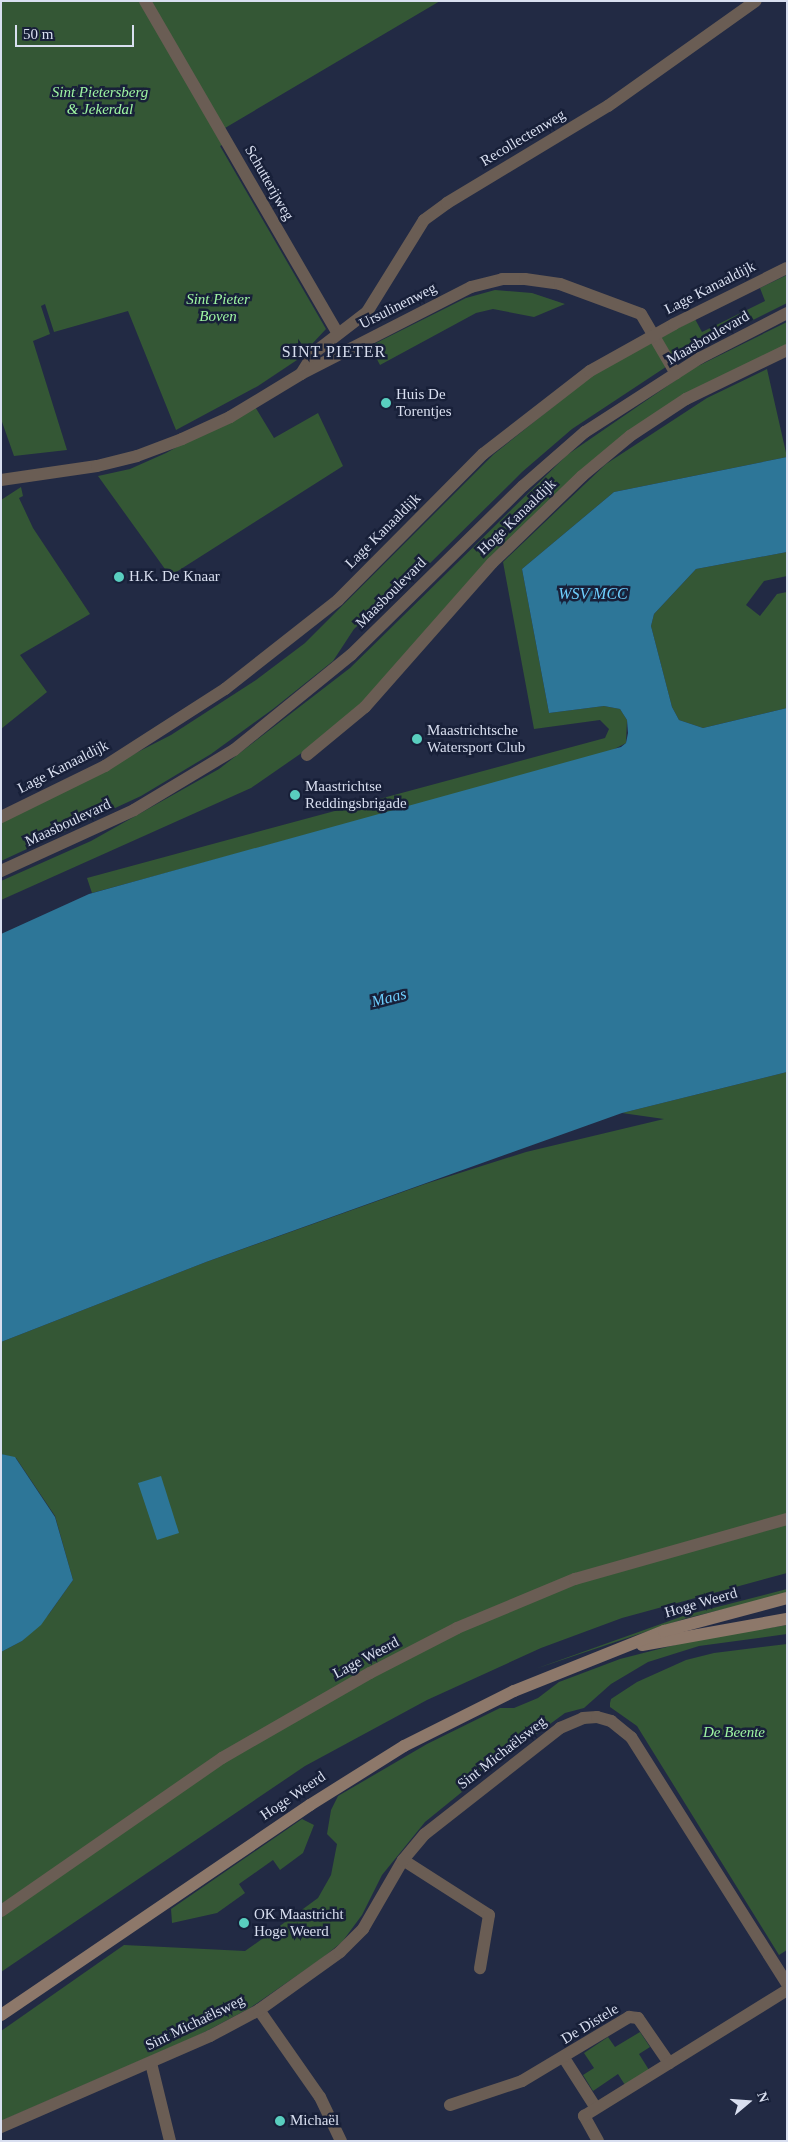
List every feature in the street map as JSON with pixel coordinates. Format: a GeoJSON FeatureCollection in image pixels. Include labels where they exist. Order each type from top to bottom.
{"type":"FeatureCollection","features":[{"type":"Feature","properties":{"kind":"main road","name":"Hoge Weerd"},"geometry":{"type":"LineString","coordinates":[[1,2016],[371,1766],[514,1692],[696,1621],[787,1598]]}},
{"type":"Feature","properties":{"kind":"main road","name":"Hoge Weerd"},"geometry":{"type":"LineString","coordinates":[[627,1647],[787,1620]]}},
{"type":"Feature","properties":{"kind":"street","name":"Schutterijweg"},"geometry":{"type":"LineString","coordinates":[[145,1],[337,332]]}},
{"type":"Feature","properties":{"kind":"street","name":"Recollectenweg"},"geometry":{"type":"LineString","coordinates":[[337,332],[367,312],[424,220],[447,203],[608,106],[756,1]]}},
{"type":"Feature","properties":{"kind":"street","name":"Lage Kanaaldijk"},"geometry":{"type":"LineString","coordinates":[[1,816],[105,766],[225,689],[338,600],[483,454],[590,371],[787,268]]}},
{"type":"Feature","properties":{"kind":"street","name":"Ursulinenweg"},"geometry":{"type":"LineString","coordinates":[[1,480],[64,472],[137,456],[230,417],[301,374],[471,286],[502,280],[525,279],[560,284],[641,314],[676,374]]}},
{"type":"Feature","properties":{"kind":"street","name":"Maasboulevard"},"geometry":{"type":"LineString","coordinates":[[1,872],[134,810],[210,766],[258,732],[351,655],[565,448],[605,418],[723,345],[787,313]]}},
{"type":"Feature","properties":{"kind":"street"},"geometry":{"type":"LineString","coordinates":[[301,374],[315,352],[337,332]]}},
{"type":"Feature","properties":{"kind":"street","name":"Hoge Kanaaldijk"},"geometry":{"type":"LineString","coordinates":[[307,755],[365,707],[492,562],[582,476],[630,436],[686,399],[787,350]]}},
{"type":"Feature","properties":{"kind":"street","name":"Lage Weerd"},"geometry":{"type":"LineString","coordinates":[[1,1911],[222,1758],[370,1672],[457,1628],[575,1579],[787,1519]]}},
{"type":"Feature","properties":{"kind":"street","name":"Sint Michaëlsweg"},"geometry":{"type":"LineString","coordinates":[[1,2127],[151,2063],[259,2010],[340,1952],[363,1929],[403,1860],[437,1824],[560,1728],[576,1720],[596,1717],[617,1725],[631,1737],[787,1984]]}},
{"type":"Feature","properties":{"kind":"street"},"geometry":{"type":"LineString","coordinates":[[403,1860],[489,1915],[480,1968]]}},
{"type":"Feature","properties":{"kind":"street"},"geometry":{"type":"LineString","coordinates":[[598,2141],[584,2116],[787,1990]]}},
{"type":"Feature","properties":{"kind":"street"},"geometry":{"type":"LineString","coordinates":[[259,2010],[310,2083],[341,2141]]}},
{"type":"Feature","properties":{"kind":"street","name":"De Distele"},"geometry":{"type":"LineString","coordinates":[[450,2104],[522,2081],[564,2058],[629,2017],[638,2018],[669,2062]]}},
{"type":"Feature","properties":{"kind":"street","name":"De Distele"},"geometry":{"type":"LineString","coordinates":[[564,2058],[596,2108]]}},
{"type":"Feature","properties":{"kind":"street"},"geometry":{"type":"LineString","coordinates":[[151,2063],[170,2141]]}},
{"type":"Feature","properties":{"kind":"green space","name":"Sint Pietersberg & Jekerdal"},"geometry":{"type":"Polygon","coordinates":[[[1,1],[440,1],[225,128],[232,140],[220,146],[326,329],[297,360],[258,386],[176,430],[128,311],[54,332],[45,304],[41,306],[50,334],[33,341],[67,450],[14,456],[1,419],[1,1]]]}},
{"type":"Feature","properties":{"kind":"green space"},"geometry":{"type":"Polygon","coordinates":[[[787,275],[787,303],[687,353],[572,429],[522,472],[407,586],[384,601],[354,629],[333,661],[273,709],[211,754],[141,796],[1,861],[1,822],[171,735],[256,680],[305,643],[494,454],[594,374],[695,319],[702,332],[765,301],[760,288],[787,275]]]}},
{"type":"Feature","properties":{"kind":"green space"},"geometry":{"type":"Polygon","coordinates":[[[495,290],[532,293],[565,304],[534,317],[493,309],[476,313],[380,365],[370,346],[466,298],[495,290]]]}},
{"type":"Feature","properties":{"kind":"green space"},"geometry":{"type":"Polygon","coordinates":[[[787,322],[787,344],[697,390],[608,453],[356,709],[319,741],[251,788],[1,900],[1,881],[91,841],[219,769],[350,668],[567,455],[692,369],[787,322]]]}},
{"type":"Feature","properties":{"kind":"green space"},"geometry":{"type":"Polygon","coordinates":[[[767,369],[787,457],[614,492],[522,569],[549,713],[604,706],[620,709],[627,720],[626,743],[607,753],[92,893],[87,878],[605,738],[609,729],[600,720],[534,729],[503,562],[606,464],[707,398],[767,369]]]}},
{"type":"Feature","properties":{"kind":"green space"},"geometry":{"type":"Polygon","coordinates":[[[254,405],[274,438],[318,413],[343,466],[170,576],[98,476],[130,469],[166,453],[254,405]]]}},
{"type":"Feature","properties":{"kind":"green space"},"geometry":{"type":"Polygon","coordinates":[[[21,487],[23,496],[19,498],[33,528],[90,614],[20,655],[47,692],[1,729],[1,500],[21,487]]]}},
{"type":"Feature","properties":{"kind":"green space"},"geometry":{"type":"Polygon","coordinates":[[[787,552],[787,576],[764,581],[746,605],[760,616],[777,594],[787,592],[787,708],[703,728],[679,720],[672,707],[651,626],[654,614],[696,569],[787,552]]]}},
{"type":"Feature","properties":{"kind":"green space"},"geometry":{"type":"Polygon","coordinates":[[[787,1072],[787,1573],[622,1618],[541,1648],[427,1700],[305,1766],[1,1972],[1,1652],[22,1641],[49,1614],[73,1580],[55,1516],[16,1458],[1,1454],[1,1342],[206,1262],[425,1184],[526,1152],[664,1119],[622,1113],[787,1072]]]}},
{"type":"Feature","properties":{"kind":"green space"},"geometry":{"type":"Polygon","coordinates":[[[787,1589],[787,1594],[687,1618],[535,1669],[686,1615],[787,1589]]]}},
{"type":"Feature","properties":{"kind":"green space"},"geometry":{"type":"Polygon","coordinates":[[[787,1625],[787,1634],[699,1646],[648,1662],[611,1684],[584,1708],[565,1713],[505,1757],[425,1822],[382,1875],[362,1915],[342,1942],[321,1959],[250,2008],[199,2035],[1,2121],[1,2031],[124,1945],[245,1951],[318,1898],[331,1875],[337,1844],[327,1834],[331,1810],[338,1796],[427,1744],[500,1708],[514,1708],[538,1698],[559,1682],[620,1659],[698,1639],[787,1625]]]}},
{"type":"Feature","properties":{"kind":"green space","name":"De Beente"},"geometry":{"type":"Polygon","coordinates":[[[787,1644],[787,1950],[779,1955],[637,1726],[610,1707],[610,1703],[611,1699],[637,1682],[686,1660],[714,1653],[787,1644]]]}},
{"type":"Feature","properties":{"kind":"green space"},"geometry":{"type":"Polygon","coordinates":[[[302,1819],[314,1825],[303,1853],[280,1870],[273,1860],[239,1884],[245,1893],[217,1913],[172,1923],[171,1909],[302,1819]]]}},
{"type":"Feature","properties":{"kind":"green space"},"geometry":{"type":"Polygon","coordinates":[[[640,2032],[650,2047],[639,2054],[649,2070],[625,2085],[618,2074],[593,2091],[583,2075],[594,2068],[584,2053],[608,2037],[615,2047],[640,2032]]]}},
{"type":"Feature","properties":{"kind":"water"},"geometry":{"type":"Polygon","coordinates":[[[787,457],[787,552],[696,569],[654,614],[651,626],[672,707],[679,720],[703,728],[787,708],[787,1072],[622,1113],[206,1262],[1,1342],[1,934],[89,894],[621,747],[626,743],[628,733],[627,720],[620,709],[604,706],[549,713],[522,569],[614,492],[787,457]]]}},
{"type":"Feature","properties":{"kind":"water"},"geometry":{"type":"Polygon","coordinates":[[[1,1454],[15,1457],[55,1517],[73,1580],[41,1625],[22,1641],[1,1652],[1,1454]]]}},
{"type":"Feature","properties":{"kind":"water"},"geometry":{"type":"Polygon","coordinates":[[[161,1476],[179,1533],[157,1540],[138,1483],[161,1476]]]}},
{"type":"Feature","properties":{"kind":"place","name":"Huis De Torentjes"},"geometry":{"type":"Point","coordinates":[386,403]}},
{"type":"Feature","properties":{"kind":"place","name":"H.K. De Knaar"},"geometry":{"type":"Point","coordinates":[119,577]}},
{"type":"Feature","properties":{"kind":"place","name":"Maastrichtsche Watersport Club"},"geometry":{"type":"Point","coordinates":[417,739]}},
{"type":"Feature","properties":{"kind":"place","name":"Maastrichtse Reddingsbrigade"},"geometry":{"type":"Point","coordinates":[295,795]}},
{"type":"Feature","properties":{"kind":"place","name":"OK Maastricht Hoge Weerd"},"geometry":{"type":"Point","coordinates":[244,1923]}},
{"type":"Feature","properties":{"kind":"place","name":"Michaël"},"geometry":{"type":"Point","coordinates":[280,2121]}},
{"type":"Feature","properties":{"kind":"district","name":"SINT PIETER"},"geometry":{"type":"Point","coordinates":[334,352]}},
{"type":"Feature","properties":{"kind":"park label","name":"Sint Pieter Boven"},"geometry":{"type":"Point","coordinates":[218,308]}},
{"type":"Feature","properties":{"kind":"water label","name":"WSV MCC"},"geometry":{"type":"Point","coordinates":[593,594]}},
{"type":"Feature","properties":{"kind":"water label","name":"Maas"},"geometry":{"type":"Point","coordinates":[389,998]}}]}
